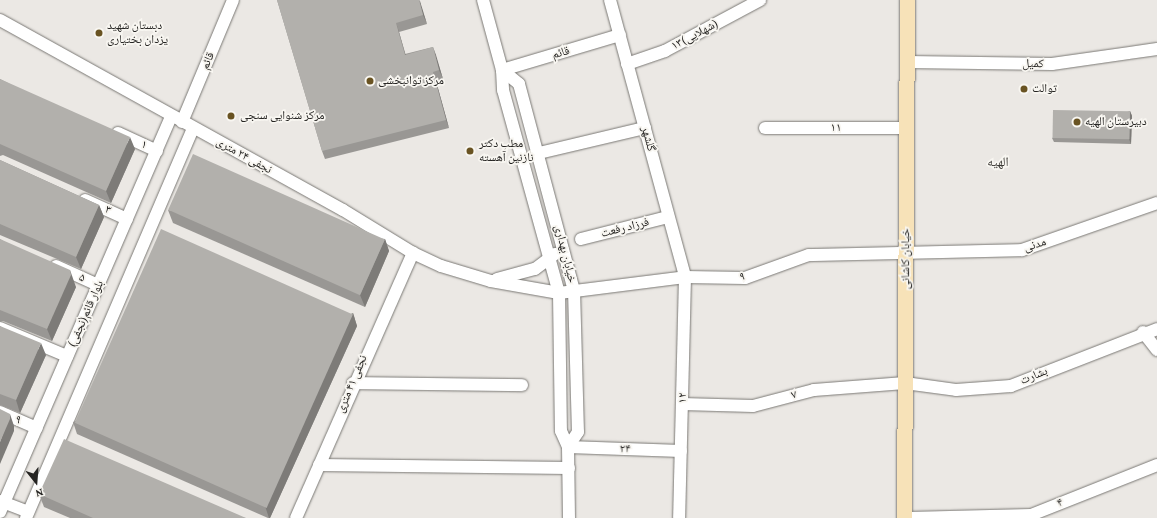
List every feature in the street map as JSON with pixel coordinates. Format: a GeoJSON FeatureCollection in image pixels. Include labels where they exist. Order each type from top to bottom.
{"type":"FeatureCollection","features":[{"type":"Feature","properties":{"kind":"main road","name":"خیابان کاشانی"},"geometry":{"type":"LineString","coordinates":[[904,518],[907,0]]}},
{"type":"Feature","properties":{"kind":"street","name":"قائم"},"geometry":{"type":"LineString","coordinates":[[177,119],[233,0]]}},
{"type":"Feature","properties":{"kind":"street","name":"خیابان بهداری"},"geometry":{"type":"LineString","coordinates":[[482,0],[502,70],[503,90],[559,293],[561,431],[568,447],[569,518]]}},
{"type":"Feature","properties":{"kind":"street","name":"گلشهر"},"geometry":{"type":"LineString","coordinates":[[610,0],[668,216],[686,277]]}},
{"type":"Feature","properties":{"kind":"street","name":"۱۳(شهلایی)"},"geometry":{"type":"LineString","coordinates":[[627,64],[666,51],[760,0]]}},
{"type":"Feature","properties":{"kind":"street","name":"نجفی ۲۴ متری"},"geometry":{"type":"LineString","coordinates":[[0,20],[413,253],[441,266],[492,281],[559,293]]}},
{"type":"Feature","properties":{"kind":"street","name":"قائم"},"geometry":{"type":"LineString","coordinates":[[502,70],[620,36]]}},
{"type":"Feature","properties":{"kind":"street","name":"کمیل"},"geometry":{"type":"LineString","coordinates":[[907,62],[1052,64],[1157,49]]}},
{"type":"Feature","properties":{"kind":"street","name":"خیابان بهداری"},"geometry":{"type":"LineString","coordinates":[[502,70],[519,84],[566,251],[574,290],[578,432],[568,447]]}},
{"type":"Feature","properties":{"kind":"street","name":"بلوار قائم(نجفی)"},"geometry":{"type":"LineString","coordinates":[[1,505],[37,428],[157,151],[177,119]]}},
{"type":"Feature","properties":{"kind":"street","name":"۱"},"geometry":{"type":"LineString","coordinates":[[107,128],[157,151]]}},
{"type":"Feature","properties":{"kind":"street"},"geometry":{"type":"LineString","coordinates":[[1,505],[27,515],[193,128]]}},
{"type":"Feature","properties":{"kind":"street"},"geometry":{"type":"LineString","coordinates":[[539,153],[645,128]]}},
{"type":"Feature","properties":{"kind":"street","name":"۱۱"},"geometry":{"type":"LineString","coordinates":[[765,128],[907,128]]}},
{"type":"Feature","properties":{"kind":"street","name":"۳"},"geometry":{"type":"LineString","coordinates":[[71,194],[128,219]]}},
{"type":"Feature","properties":{"kind":"street","name":"مدنی"},"geometry":{"type":"LineString","coordinates":[[906,254],[1022,250],[1157,203]]}},
{"type":"Feature","properties":{"kind":"street","name":"فرزاد رفعت"},"geometry":{"type":"LineString","coordinates":[[581,239],[668,216]]}},
{"type":"Feature","properties":{"kind":"street"},"geometry":{"type":"LineString","coordinates":[[492,281],[536,269],[550,256],[566,251]]}},
{"type":"Feature","properties":{"kind":"street","name":"نجفی ۴۱ متری"},"geometry":{"type":"LineString","coordinates":[[296,518],[353,382],[413,253]]}},
{"type":"Feature","properties":{"kind":"street","name":"۹"},"geometry":{"type":"LineString","coordinates":[[559,293],[686,277],[745,278],[809,255],[906,254]]}},
{"type":"Feature","properties":{"kind":"street","name":"۵"},"geometry":{"type":"LineString","coordinates":[[42,260],[98,285]]}},
{"type":"Feature","properties":{"kind":"street","name":"۱۲"},"geometry":{"type":"LineString","coordinates":[[679,518],[686,277]]}},
{"type":"Feature","properties":{"kind":"street"},"geometry":{"type":"LineString","coordinates":[[0,328],[67,356]]}},
{"type":"Feature","properties":{"kind":"street","name":"بشارت"},"geometry":{"type":"LineString","coordinates":[[905,383],[956,390],[1011,386],[1143,332],[1157,329]]}},
{"type":"Feature","properties":{"kind":"street"},"geometry":{"type":"LineString","coordinates":[[1143,332],[1157,350]]}},
{"type":"Feature","properties":{"kind":"street"},"geometry":{"type":"LineString","coordinates":[[353,382],[522,385]]}},
{"type":"Feature","properties":{"kind":"street","name":"۷"},"geometry":{"type":"LineString","coordinates":[[682,404],[753,406],[814,390],[905,383]]}},
{"type":"Feature","properties":{"kind":"street","name":"۹"},"geometry":{"type":"LineString","coordinates":[[0,412],[37,428]]}},
{"type":"Feature","properties":{"kind":"street","name":"۲۴"},"geometry":{"type":"LineString","coordinates":[[568,447],[681,451]]}},
{"type":"Feature","properties":{"kind":"street"},"geometry":{"type":"LineString","coordinates":[[318,465],[569,468]]}},
{"type":"Feature","properties":{"kind":"street","name":"۴"},"geometry":{"type":"LineString","coordinates":[[909,518],[1031,515],[1157,465]]}},
{"type":"Feature","properties":{"kind":"building","name":"مرکز توانبخشی"},"geometry":{"type":"Polygon","coordinates":[[[277,0],[419,0],[423,15],[396,23],[405,55],[433,47],[439,70],[433,72],[446,120],[322,151],[277,0]]]}},
{"type":"Feature","properties":{"kind":"building"},"geometry":{"type":"Polygon","coordinates":[[[0,79],[130,137],[106,191],[0,144],[0,79]]]}},
{"type":"Feature","properties":{"kind":"building"},"geometry":{"type":"Polygon","coordinates":[[[1053,110],[1130,111],[1129,139],[1053,138],[1053,110]]]}},
{"type":"Feature","properties":{"kind":"building"},"geometry":{"type":"Polygon","coordinates":[[[193,154],[385,239],[360,295],[168,210],[193,154]]]}},
{"type":"Feature","properties":{"kind":"building"},"geometry":{"type":"Polygon","coordinates":[[[0,160],[99,205],[76,257],[0,224],[0,160]]]}},
{"type":"Feature","properties":{"kind":"building"},"geometry":{"type":"Polygon","coordinates":[[[161,229],[353,314],[267,508],[75,423],[161,229]]]}},
{"type":"Feature","properties":{"kind":"building"},"geometry":{"type":"Polygon","coordinates":[[[0,239],[70,270],[71,275],[47,329],[0,310],[0,239]]]}},
{"type":"Feature","properties":{"kind":"building"},"geometry":{"type":"Polygon","coordinates":[[[0,326],[41,343],[16,400],[0,394],[0,326]]]}},
{"type":"Feature","properties":{"kind":"building"},"geometry":{"type":"Polygon","coordinates":[[[0,409],[10,414],[10,419],[0,442],[0,409]]]}},
{"type":"Feature","properties":{"kind":"building"},"geometry":{"type":"Polygon","coordinates":[[[64,439],[246,518],[93,518],[39,494],[64,439]]]}},
{"type":"Feature","properties":{"kind":"place","name":"دبستان شهید یزدان بختیاری"},"geometry":{"type":"Point","coordinates":[99,33]}},
{"type":"Feature","properties":{"kind":"place","name":"مرکز توانبخشی"},"geometry":{"type":"Point","coordinates":[370,81]}},
{"type":"Feature","properties":{"kind":"place","name":"توالت"},"geometry":{"type":"Point","coordinates":[1024,89]}},
{"type":"Feature","properties":{"kind":"place","name":"مرکز شنوایی سنجی"},"geometry":{"type":"Point","coordinates":[231,116]}},
{"type":"Feature","properties":{"kind":"place","name":"دبیرستان الهیه"},"geometry":{"type":"Point","coordinates":[1077,122]}},
{"type":"Feature","properties":{"kind":"place","name":"مطب دکتر نازنین آهسته"},"geometry":{"type":"Point","coordinates":[470,151]}},
{"type":"Feature","properties":{"kind":"district","name":"الهیه"},"geometry":{"type":"Point","coordinates":[998,162]}}]}
